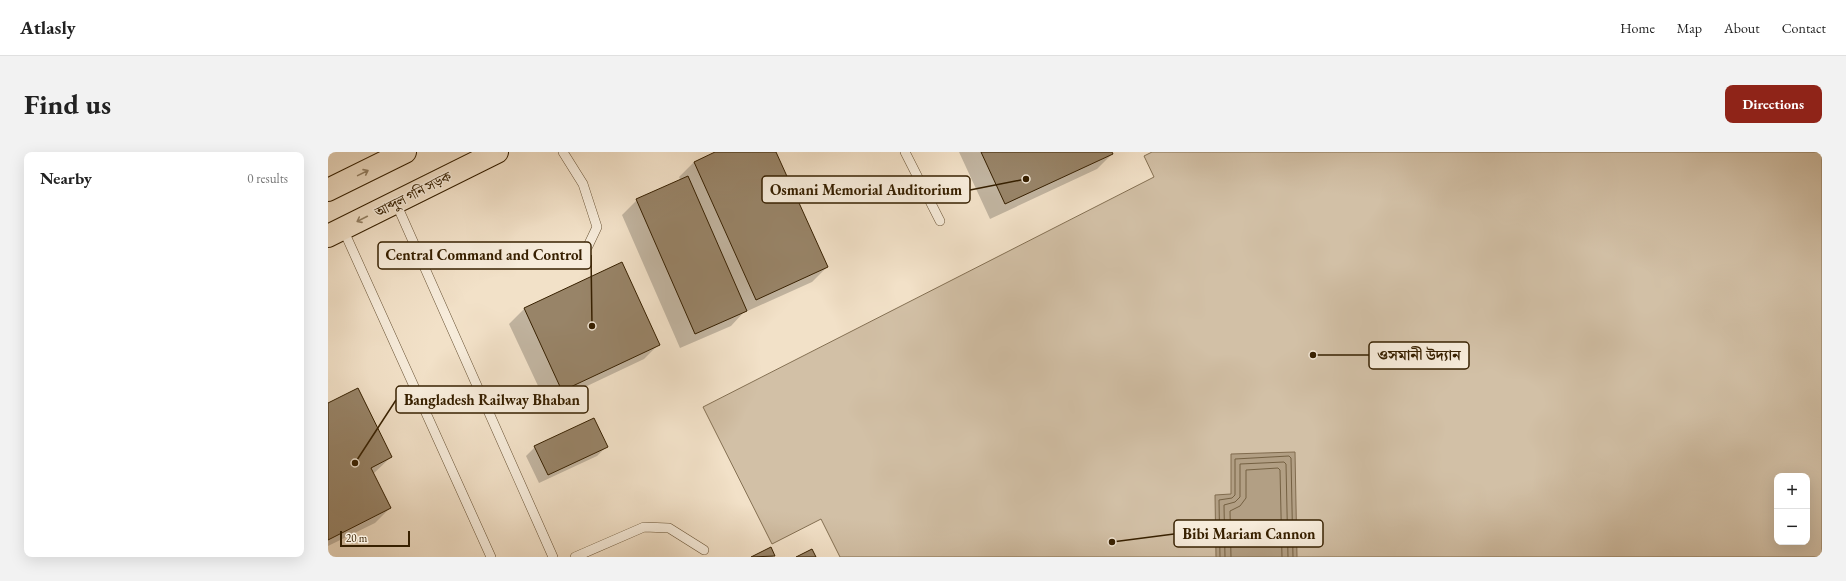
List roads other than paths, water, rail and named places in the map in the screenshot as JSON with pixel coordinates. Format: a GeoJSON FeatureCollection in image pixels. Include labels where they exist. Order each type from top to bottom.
{"type":"FeatureCollection","features":[{"type":"Feature","properties":{"kind":"main road"},"geometry":{"type":"LineString","coordinates":[[328,190],[405,152]]}},
{"type":"Feature","properties":{"kind":"main road","name":"আব্দুল গনি সড়ক"},"geometry":{"type":"LineString","coordinates":[[335,233],[497,152]]}},
{"type":"Feature","properties":{"kind":"lane"},"geometry":{"type":"LineString","coordinates":[[563,152],[583,184],[598,227],[588,246]]}},
{"type":"Feature","properties":{"kind":"lane"},"geometry":{"type":"LineString","coordinates":[[905,152],[940,221]]}},
{"type":"Feature","properties":{"kind":"lane"},"geometry":{"type":"LineString","coordinates":[[396,203],[553,557]]}},
{"type":"Feature","properties":{"kind":"lane"},"geometry":{"type":"LineString","coordinates":[[335,233],[491,557]]}},
{"type":"Feature","properties":{"kind":"lane"},"geometry":{"type":"LineString","coordinates":[[575,557],[644,527],[669,528],[704,550]]}},
{"type":"Feature","properties":{"kind":"water"},"geometry":{"type":"Polygon","coordinates":[[[1295,452],[1297,557],[1216,557],[1215,495],[1231,494],[1231,454],[1295,452]]]}},
{"type":"Feature","properties":{"kind":"place","name":"Osmani Memorial Auditorium"},"geometry":{"type":"Point","coordinates":[1026,179]}},
{"type":"Feature","properties":{"kind":"place","name":"Central Command and Control"},"geometry":{"type":"Point","coordinates":[592,326]}},
{"type":"Feature","properties":{"kind":"place","name":"ওসমানী উদ্যান"},"geometry":{"type":"Point","coordinates":[1313,355]}},
{"type":"Feature","properties":{"kind":"place","name":"Bangladesh Railway Bhaban"},"geometry":{"type":"Point","coordinates":[355,463]}},
{"type":"Feature","properties":{"kind":"place","name":"Bibi Mariam Cannon"},"geometry":{"type":"Point","coordinates":[1112,542]}}]}
